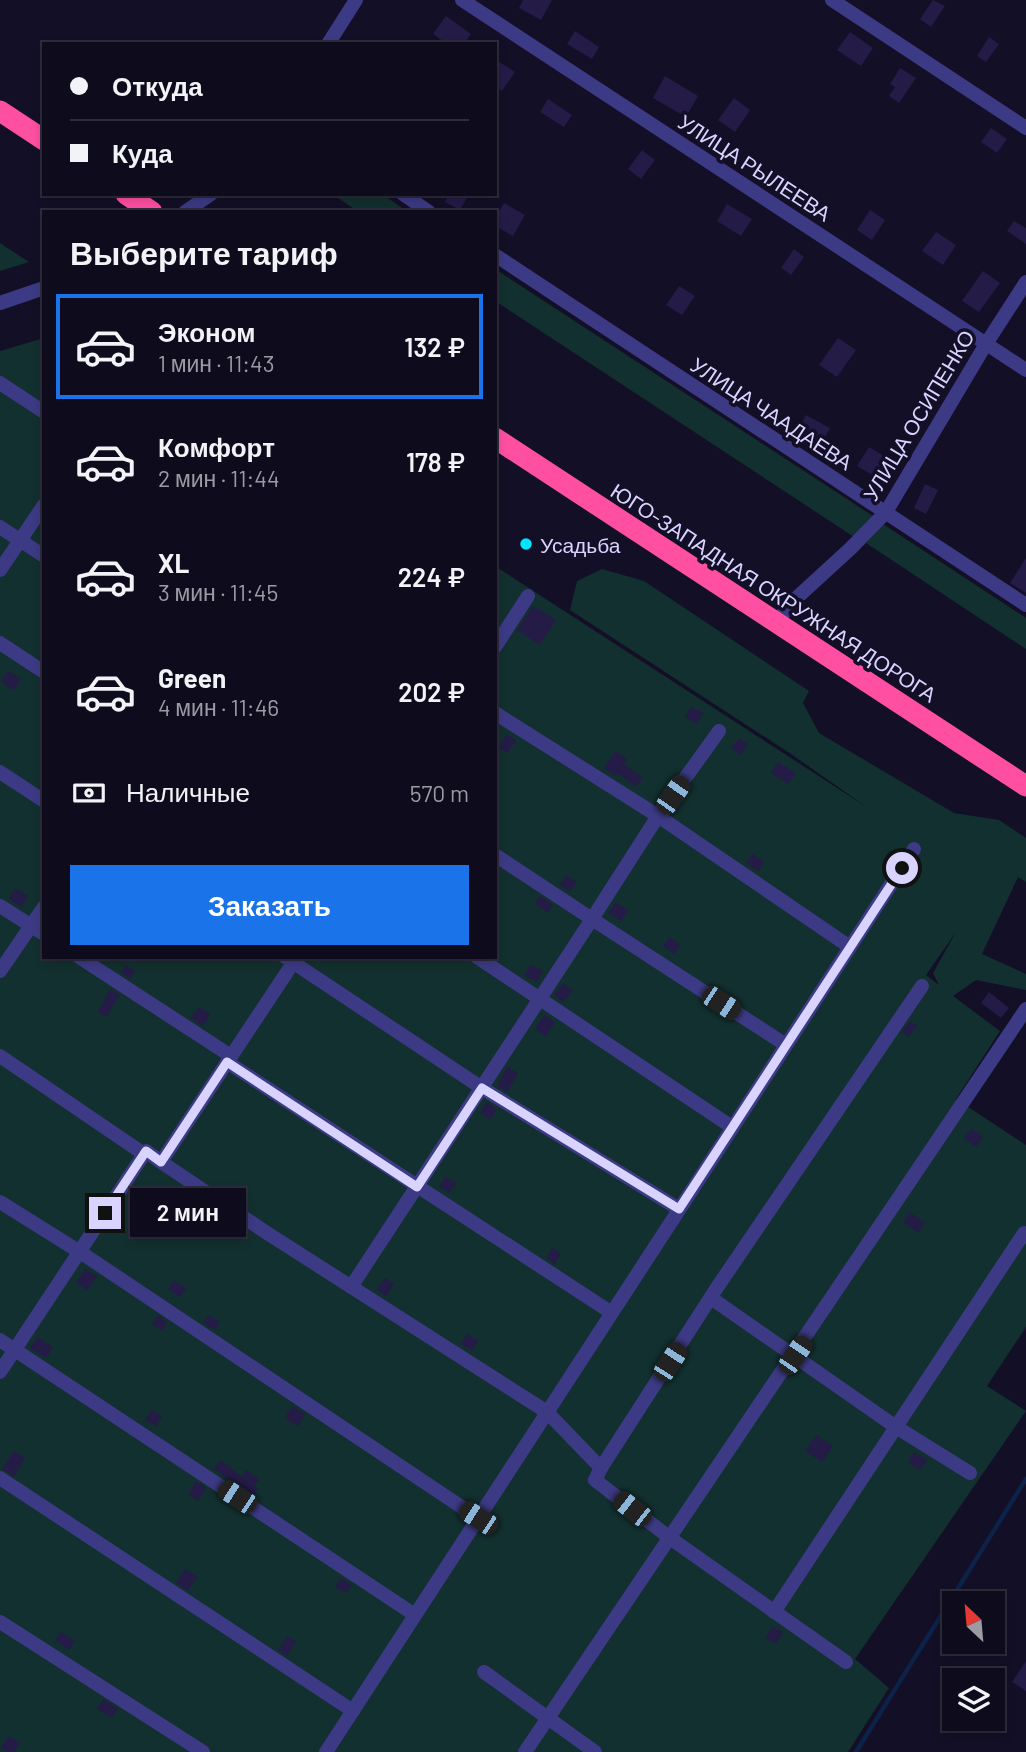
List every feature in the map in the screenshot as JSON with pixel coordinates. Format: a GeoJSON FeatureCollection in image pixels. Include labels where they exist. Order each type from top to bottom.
{"type":"FeatureCollection","features":[{"type":"Feature","properties":{"kind":"highway"},"geometry":{"type":"LineString","coordinates":[[0,111],[42,139]]}},
{"type":"Feature","properties":{"kind":"highway"},"geometry":{"type":"LineString","coordinates":[[128,196],[149,210]]}},
{"type":"Feature","properties":{"kind":"highway","name":"ЮГО-ЗАПАДНАЯ ОКРУЖНАЯ ДОРОГА"},"geometry":{"type":"LineString","coordinates":[[497,439],[1026,786]]}},
{"type":"Feature","properties":{"kind":"street"},"geometry":{"type":"LineString","coordinates":[[329,42],[356,0]]}},
{"type":"Feature","properties":{"kind":"street","name":"УЛИЦА РЫЛЕЕВА"},"geometry":{"type":"LineString","coordinates":[[462,0],[1026,370]]}},
{"type":"Feature","properties":{"kind":"street"},"geometry":{"type":"LineString","coordinates":[[832,0],[1026,128]]}},
{"type":"Feature","properties":{"kind":"street"},"geometry":{"type":"LineString","coordinates":[[188,210],[208,196]]}},
{"type":"Feature","properties":{"kind":"street"},"geometry":{"type":"LineString","coordinates":[[406,196],[426,210]]}},
{"type":"Feature","properties":{"kind":"street","name":"УЛИЦА ЧААДАЕВА"},"geometry":{"type":"LineString","coordinates":[[497,256],[1026,605]]}},
{"type":"Feature","properties":{"kind":"street","name":"УЛИЦА ОСИПЕНКО"},"geometry":{"type":"LineString","coordinates":[[777,622],[791,603],[886,512],[1026,282]]}},
{"type":"Feature","properties":{"kind":"street"},"geometry":{"type":"LineString","coordinates":[[0,303],[42,289]]}},
{"type":"Feature","properties":{"kind":"street"},"geometry":{"type":"LineString","coordinates":[[0,383],[42,411]]}},
{"type":"Feature","properties":{"kind":"street"},"geometry":{"type":"LineString","coordinates":[[0,570],[42,508]]}},
{"type":"Feature","properties":{"kind":"street"},"geometry":{"type":"LineString","coordinates":[[0,527],[42,554]]}},
{"type":"Feature","properties":{"kind":"street"},"geometry":{"type":"LineString","coordinates":[[497,644],[528,596]]}},
{"type":"Feature","properties":{"kind":"street"},"geometry":{"type":"LineString","coordinates":[[0,643],[42,671]]}},
{"type":"Feature","properties":{"kind":"street"},"geometry":{"type":"LineString","coordinates":[[497,714],[658,816],[850,947]]}},
{"type":"Feature","properties":{"kind":"street"},"geometry":{"type":"LineString","coordinates":[[351,1287],[658,816],[719,731]]}},
{"type":"Feature","properties":{"kind":"street"},"geometry":{"type":"LineString","coordinates":[[0,772],[42,800]]}},
{"type":"Feature","properties":{"kind":"street"},"geometry":{"type":"LineString","coordinates":[[326,1752],[914,849]]}},
{"type":"Feature","properties":{"kind":"street"},"geometry":{"type":"LineString","coordinates":[[497,856],[786,1045]]}},
{"type":"Feature","properties":{"kind":"street"},"geometry":{"type":"LineString","coordinates":[[0,906],[42,933]]}},
{"type":"Feature","properties":{"kind":"street"},"geometry":{"type":"LineString","coordinates":[[0,971],[42,910]]}},
{"type":"Feature","properties":{"kind":"street"},"geometry":{"type":"LineString","coordinates":[[82,959],[417,1187],[612,1313]]}},
{"type":"Feature","properties":{"kind":"street"},"geometry":{"type":"LineString","coordinates":[[161,1162],[292,959],[482,1088],[679,1209]]}},
{"type":"Feature","properties":{"kind":"street"},"geometry":{"type":"LineString","coordinates":[[481,959],[732,1127]]}},
{"type":"Feature","properties":{"kind":"street"},"geometry":{"type":"LineString","coordinates":[[846,1662],[670,1538],[595,1480],[711,1298],[922,986]]}},
{"type":"Feature","properties":{"kind":"street"},"geometry":{"type":"LineString","coordinates":[[525,1752],[1026,1009]]}},
{"type":"Feature","properties":{"kind":"street"},"geometry":{"type":"LineString","coordinates":[[0,1056],[144,1154]]}},
{"type":"Feature","properties":{"kind":"street"},"geometry":{"type":"LineString","coordinates":[[0,1372],[146,1151],[351,1287],[547,1412],[601,1468]]}},
{"type":"Feature","properties":{"kind":"street"},"geometry":{"type":"LineString","coordinates":[[0,1202],[478,1518]]}},
{"type":"Feature","properties":{"kind":"street"},"geometry":{"type":"LineString","coordinates":[[774,1612],[1024,1233]]}},
{"type":"Feature","properties":{"kind":"street"},"geometry":{"type":"LineString","coordinates":[[711,1298],[896,1427],[970,1473]]}},
{"type":"Feature","properties":{"kind":"street"},"geometry":{"type":"LineString","coordinates":[[0,1340],[415,1615]]}},
{"type":"Feature","properties":{"kind":"street"},"geometry":{"type":"LineString","coordinates":[[0,1478],[353,1711]]}},
{"type":"Feature","properties":{"kind":"street"},"geometry":{"type":"LineString","coordinates":[[0,1622],[203,1752]]}},
{"type":"Feature","properties":{"kind":"street"},"geometry":{"type":"LineString","coordinates":[[484,1672],[595,1752]]}},
{"type":"Feature","properties":{"kind":"green space"},"geometry":{"type":"Polygon","coordinates":[[[335,196],[385,196],[405,210],[356,210],[335,196]]]}},
{"type":"Feature","properties":{"kind":"green space"},"geometry":{"type":"Polygon","coordinates":[[[0,243],[29,262],[0,271],[0,243]]]}},
{"type":"Feature","properties":{"kind":"green space"},"geometry":{"type":"Polygon","coordinates":[[[497,270],[873,516],[854,537],[497,302],[497,270]]]}},
{"type":"Feature","properties":{"kind":"green space"},"geometry":{"type":"Polygon","coordinates":[[[42,339],[42,959],[497,959],[497,567],[868,808],[791,754],[570,610],[577,581],[602,569],[644,581],[809,691],[803,703],[819,733],[954,813],[999,820],[1026,838],[1026,882],[1018,877],[982,954],[1026,974],[1026,990],[976,980],[953,996],[1000,1031],[956,1099],[1026,1145],[1026,1327],[987,1386],[1026,1411],[855,1659],[889,1688],[848,1752],[0,1752],[0,351],[42,339]],[[956,932],[926,975],[939,985],[933,973],[956,932]]]}},
{"type":"Feature","properties":{"kind":"green space"},"geometry":{"type":"Polygon","coordinates":[[[883,524],[1026,618],[1026,649],[866,543],[883,524]]]}},
{"type":"Feature","properties":{"kind":"building"},"geometry":{"type":"Polygon","coordinates":[[[523,0],[552,0],[541,20],[519,8],[523,0]]]}},
{"type":"Feature","properties":{"kind":"building"},"geometry":{"type":"Polygon","coordinates":[[[933,0],[945,6],[931,27],[920,19],[933,0]]]}},
{"type":"Feature","properties":{"kind":"building"},"geometry":{"type":"Polygon","coordinates":[[[446,16],[471,34],[465,42],[444,42],[433,34],[446,16]]]}},
{"type":"Feature","properties":{"kind":"building"},"geometry":{"type":"Polygon","coordinates":[[[575,31],[599,47],[592,59],[567,44],[575,31]]]}},
{"type":"Feature","properties":{"kind":"building"},"geometry":{"type":"Polygon","coordinates":[[[850,32],[873,48],[861,66],[837,50],[850,32]]]}},
{"type":"Feature","properties":{"kind":"building"},"geometry":{"type":"Polygon","coordinates":[[[989,37],[999,44],[986,62],[977,56],[989,37]]]}},
{"type":"Feature","properties":{"kind":"building"},"geometry":{"type":"Polygon","coordinates":[[[497,60],[515,72],[502,91],[497,87],[497,60]]]}},
{"type":"Feature","properties":{"kind":"building"},"geometry":{"type":"Polygon","coordinates":[[[900,68],[916,78],[899,103],[889,96],[895,87],[890,84],[900,68]]]}},
{"type":"Feature","properties":{"kind":"building"},"geometry":{"type":"Polygon","coordinates":[[[665,76],[698,96],[686,117],[653,98],[665,76]]]}},
{"type":"Feature","properties":{"kind":"building"},"geometry":{"type":"Polygon","coordinates":[[[734,98],[750,110],[735,132],[718,120],[734,98]]]}},
{"type":"Feature","properties":{"kind":"building"},"geometry":{"type":"Polygon","coordinates":[[[548,99],[572,115],[564,127],[540,112],[548,99]]]}},
{"type":"Feature","properties":{"kind":"building"},"geometry":{"type":"Polygon","coordinates":[[[991,128],[1007,139],[997,153],[981,142],[991,128]]]}},
{"type":"Feature","properties":{"kind":"building"},"geometry":{"type":"Polygon","coordinates":[[[642,150],[655,160],[641,179],[628,169],[642,150]]]}},
{"type":"Feature","properties":{"kind":"building"},"geometry":{"type":"Polygon","coordinates":[[[448,196],[468,196],[460,210],[445,202],[448,196]]]}},
{"type":"Feature","properties":{"kind":"building"},"geometry":{"type":"Polygon","coordinates":[[[504,203],[525,215],[513,236],[497,227],[497,215],[504,203]]]}},
{"type":"Feature","properties":{"kind":"building"},"geometry":{"type":"Polygon","coordinates":[[[727,204],[752,219],[741,236],[717,221],[727,204]]]}},
{"type":"Feature","properties":{"kind":"building"},"geometry":{"type":"Polygon","coordinates":[[[870,210],[885,220],[872,240],[857,230],[870,210]]]}},
{"type":"Feature","properties":{"kind":"building"},"geometry":{"type":"Polygon","coordinates":[[[1014,221],[1026,228],[1026,244],[1007,231],[1014,221]]]}},
{"type":"Feature","properties":{"kind":"building"},"geometry":{"type":"Polygon","coordinates":[[[936,232],[956,245],[943,265],[922,251],[936,232]]]}},
{"type":"Feature","properties":{"kind":"building"},"geometry":{"type":"Polygon","coordinates":[[[794,249],[804,257],[791,275],[781,268],[794,249]]]}},
{"type":"Feature","properties":{"kind":"building"},"geometry":{"type":"Polygon","coordinates":[[[983,271],[1000,283],[979,312],[962,301],[983,271]]]}},
{"type":"Feature","properties":{"kind":"building"},"geometry":{"type":"Polygon","coordinates":[[[679,286],[695,296],[682,315],[666,305],[679,286]]]}},
{"type":"Feature","properties":{"kind":"building"},"geometry":{"type":"Polygon","coordinates":[[[838,338],[856,350],[837,377],[819,365],[838,338]]]}},
{"type":"Feature","properties":{"kind":"building"},"geometry":{"type":"Polygon","coordinates":[[[806,415],[830,428],[820,446],[796,433],[806,415]]]}},
{"type":"Feature","properties":{"kind":"building"},"geometry":{"type":"Polygon","coordinates":[[[869,447],[891,460],[879,479],[857,466],[869,447]]]}},
{"type":"Feature","properties":{"kind":"building"},"geometry":{"type":"Polygon","coordinates":[[[925,484],[938,490],[926,514],[914,508],[925,484]]]}},
{"type":"Feature","properties":{"kind":"building"},"geometry":{"type":"Polygon","coordinates":[[[1026,558],[1026,593],[1010,583],[1026,558]]]}},
{"type":"Feature","properties":{"kind":"building"},"geometry":{"type":"Polygon","coordinates":[[[533,606],[556,620],[540,645],[517,630],[533,606]]]}},
{"type":"Feature","properties":{"kind":"building"},"geometry":{"type":"Polygon","coordinates":[[[8,671],[21,679],[14,690],[1,682],[8,671]]]}},
{"type":"Feature","properties":{"kind":"building"},"geometry":{"type":"Polygon","coordinates":[[[691,707],[703,713],[697,724],[685,717],[691,707]]]}},
{"type":"Feature","properties":{"kind":"building"},"geometry":{"type":"Polygon","coordinates":[[[507,734],[516,740],[508,753],[499,748],[507,734]]]}},
{"type":"Feature","properties":{"kind":"building"},"geometry":{"type":"Polygon","coordinates":[[[739,738],[748,744],[741,755],[731,748],[739,738]]]}},
{"type":"Feature","properties":{"kind":"building"},"geometry":{"type":"Polygon","coordinates":[[[615,751],[627,759],[624,764],[643,778],[636,787],[618,773],[616,776],[604,768],[615,751]]]}},
{"type":"Feature","properties":{"kind":"building"},"geometry":{"type":"Polygon","coordinates":[[[778,762],[796,773],[788,784],[771,773],[778,762]]]}},
{"type":"Feature","properties":{"kind":"building"},"geometry":{"type":"Polygon","coordinates":[[[752,854],[764,861],[759,871],[746,863],[752,854]]]}},
{"type":"Feature","properties":{"kind":"building"},"geometry":{"type":"Polygon","coordinates":[[[566,875],[576,882],[570,892],[560,885],[566,875]]]}},
{"type":"Feature","properties":{"kind":"building"},"geometry":{"type":"Polygon","coordinates":[[[15,888],[28,896],[21,907],[9,899],[15,888]]]}},
{"type":"Feature","properties":{"kind":"building"},"geometry":{"type":"Polygon","coordinates":[[[540,896],[553,905],[548,913],[535,903],[540,896]]]}},
{"type":"Feature","properties":{"kind":"building"},"geometry":{"type":"Polygon","coordinates":[[[616,902],[628,911],[621,921],[608,913],[616,902]]]}},
{"type":"Feature","properties":{"kind":"building"},"geometry":{"type":"Polygon","coordinates":[[[669,937],[680,944],[674,954],[663,946],[669,937]]]}},
{"type":"Feature","properties":{"kind":"building"},"geometry":{"type":"Polygon","coordinates":[[[126,965],[135,971],[130,979],[121,973],[126,965]]]}},
{"type":"Feature","properties":{"kind":"building"},"geometry":{"type":"Polygon","coordinates":[[[530,965],[543,971],[537,982],[524,975],[530,965]]]}},
{"type":"Feature","properties":{"kind":"building"},"geometry":{"type":"Polygon","coordinates":[[[563,983],[573,991],[563,1002],[554,995],[563,983]]]}},
{"type":"Feature","properties":{"kind":"building"},"geometry":{"type":"Polygon","coordinates":[[[110,989],[120,995],[106,1017],[98,1012],[110,989]]]}},
{"type":"Feature","properties":{"kind":"building"},"geometry":{"type":"Polygon","coordinates":[[[989,992],[1009,1008],[1001,1018],[981,1003],[989,992]]]}},
{"type":"Feature","properties":{"kind":"building"},"geometry":{"type":"Polygon","coordinates":[[[199,1007],[210,1014],[203,1026],[191,1018],[199,1007]]]}},
{"type":"Feature","properties":{"kind":"building"},"geometry":{"type":"Polygon","coordinates":[[[544,1015],[555,1022],[546,1037],[535,1029],[544,1015]]]}},
{"type":"Feature","properties":{"kind":"building"},"geometry":{"type":"Polygon","coordinates":[[[910,1021],[917,1026],[908,1037],[902,1032],[910,1021]]]}},
{"type":"Feature","properties":{"kind":"building"},"geometry":{"type":"Polygon","coordinates":[[[507,1066],[518,1074],[507,1092],[497,1086],[507,1066]]]}},
{"type":"Feature","properties":{"kind":"building"},"geometry":{"type":"Polygon","coordinates":[[[487,1102],[497,1109],[490,1120],[480,1113],[487,1102]]]}},
{"type":"Feature","properties":{"kind":"building"},"geometry":{"type":"Polygon","coordinates":[[[971,1128],[983,1137],[976,1147],[964,1138],[971,1128]]]}},
{"type":"Feature","properties":{"kind":"building"},"geometry":{"type":"Polygon","coordinates":[[[445,1177],[456,1183],[449,1193],[439,1187],[445,1177]]]}},
{"type":"Feature","properties":{"kind":"building"},"geometry":{"type":"Polygon","coordinates":[[[161,1203],[171,1210],[159,1229],[149,1223],[161,1203]]]}},
{"type":"Feature","properties":{"kind":"building"},"geometry":{"type":"Polygon","coordinates":[[[910,1212],[925,1223],[918,1233],[903,1222],[910,1212]]]}},
{"type":"Feature","properties":{"kind":"building"},"geometry":{"type":"Polygon","coordinates":[[[552,1248],[561,1254],[555,1264],[546,1258],[552,1248]]]}},
{"type":"Feature","properties":{"kind":"building"},"geometry":{"type":"Polygon","coordinates":[[[85,1269],[97,1276],[88,1290],[76,1283],[85,1269]]]}},
{"type":"Feature","properties":{"kind":"building"},"geometry":{"type":"Polygon","coordinates":[[[385,1278],[394,1284],[386,1296],[377,1290],[385,1278]]]}},
{"type":"Feature","properties":{"kind":"building"},"geometry":{"type":"Polygon","coordinates":[[[174,1280],[186,1288],[180,1297],[168,1290],[174,1280]]]}},
{"type":"Feature","properties":{"kind":"building"},"geometry":{"type":"Polygon","coordinates":[[[158,1315],[167,1322],[162,1331],[152,1324],[158,1315]]]}},
{"type":"Feature","properties":{"kind":"building"},"geometry":{"type":"Polygon","coordinates":[[[208,1315],[220,1322],[215,1330],[203,1323],[208,1315]]]}},
{"type":"Feature","properties":{"kind":"building"},"geometry":{"type":"Polygon","coordinates":[[[467,1334],[478,1341],[472,1351],[461,1344],[467,1334]]]}},
{"type":"Feature","properties":{"kind":"building"},"geometry":{"type":"Polygon","coordinates":[[[37,1337],[53,1347],[46,1358],[30,1348],[37,1337]]]}},
{"type":"Feature","properties":{"kind":"building"},"geometry":{"type":"Polygon","coordinates":[[[292,1406],[305,1414],[298,1426],[285,1418],[292,1406]]]}},
{"type":"Feature","properties":{"kind":"building"},"geometry":{"type":"Polygon","coordinates":[[[152,1410],[162,1417],[156,1426],[145,1420],[152,1410]]]}},
{"type":"Feature","properties":{"kind":"building"},"geometry":{"type":"Polygon","coordinates":[[[816,1435],[833,1446],[822,1462],[805,1451],[816,1435]]]}},
{"type":"Feature","properties":{"kind":"building"},"geometry":{"type":"Polygon","coordinates":[[[14,1451],[25,1458],[14,1476],[2,1469],[14,1451]]]}},
{"type":"Feature","properties":{"kind":"building"},"geometry":{"type":"Polygon","coordinates":[[[914,1452],[927,1460],[920,1470],[908,1462],[914,1452]]]}},
{"type":"Feature","properties":{"kind":"building"},"geometry":{"type":"Polygon","coordinates":[[[221,1460],[242,1477],[246,1470],[259,1479],[254,1486],[258,1489],[253,1495],[214,1469],[221,1460]]]}},
{"type":"Feature","properties":{"kind":"building"},"geometry":{"type":"Polygon","coordinates":[[[196,1481],[206,1488],[198,1501],[188,1494],[196,1481]]]}},
{"type":"Feature","properties":{"kind":"building"},"geometry":{"type":"Polygon","coordinates":[[[185,1569],[197,1577],[188,1591],[176,1583],[185,1569]]]}},
{"type":"Feature","properties":{"kind":"building"},"geometry":{"type":"Polygon","coordinates":[[[341,1578],[352,1585],[346,1593],[335,1587],[341,1578]]]}},
{"type":"Feature","properties":{"kind":"building"},"geometry":{"type":"Polygon","coordinates":[[[773,1626],[783,1632],[776,1644],[765,1638],[773,1626]]]}},
{"type":"Feature","properties":{"kind":"building"},"geometry":{"type":"Polygon","coordinates":[[[61,1632],[75,1641],[69,1650],[55,1641],[61,1632]]]}},
{"type":"Feature","properties":{"kind":"building"},"geometry":{"type":"Polygon","coordinates":[[[287,1636],[296,1642],[287,1656],[278,1650],[287,1636]]]}},
{"type":"Feature","properties":{"kind":"building"},"geometry":{"type":"Polygon","coordinates":[[[1026,1661],[1026,1691],[1012,1682],[1026,1661]]]}},
{"type":"Feature","properties":{"kind":"building"},"geometry":{"type":"Polygon","coordinates":[[[103,1699],[118,1709],[112,1718],[97,1709],[103,1699]]]}},
{"type":"Feature","properties":{"kind":"building"},"geometry":{"type":"Polygon","coordinates":[[[8,1736],[20,1743],[14,1752],[1,1748],[8,1736]]]}},
{"type":"Feature","properties":{"kind":"waterway"},"geometry":{"type":"LineString","coordinates":[[856,1752],[1026,1479]]}},
{"type":"Feature","properties":{"kind":"place","name":"Усадьба"},"geometry":{"type":"Point","coordinates":[526,544]}},
{"type":"Feature","properties":{"kind":"route"},"geometry":{"type":"LineString","coordinates":[[105,1213],[146,1151],[161,1162],[227,1062],[417,1187],[482,1088],[679,1209],[902,868]]}}]}
